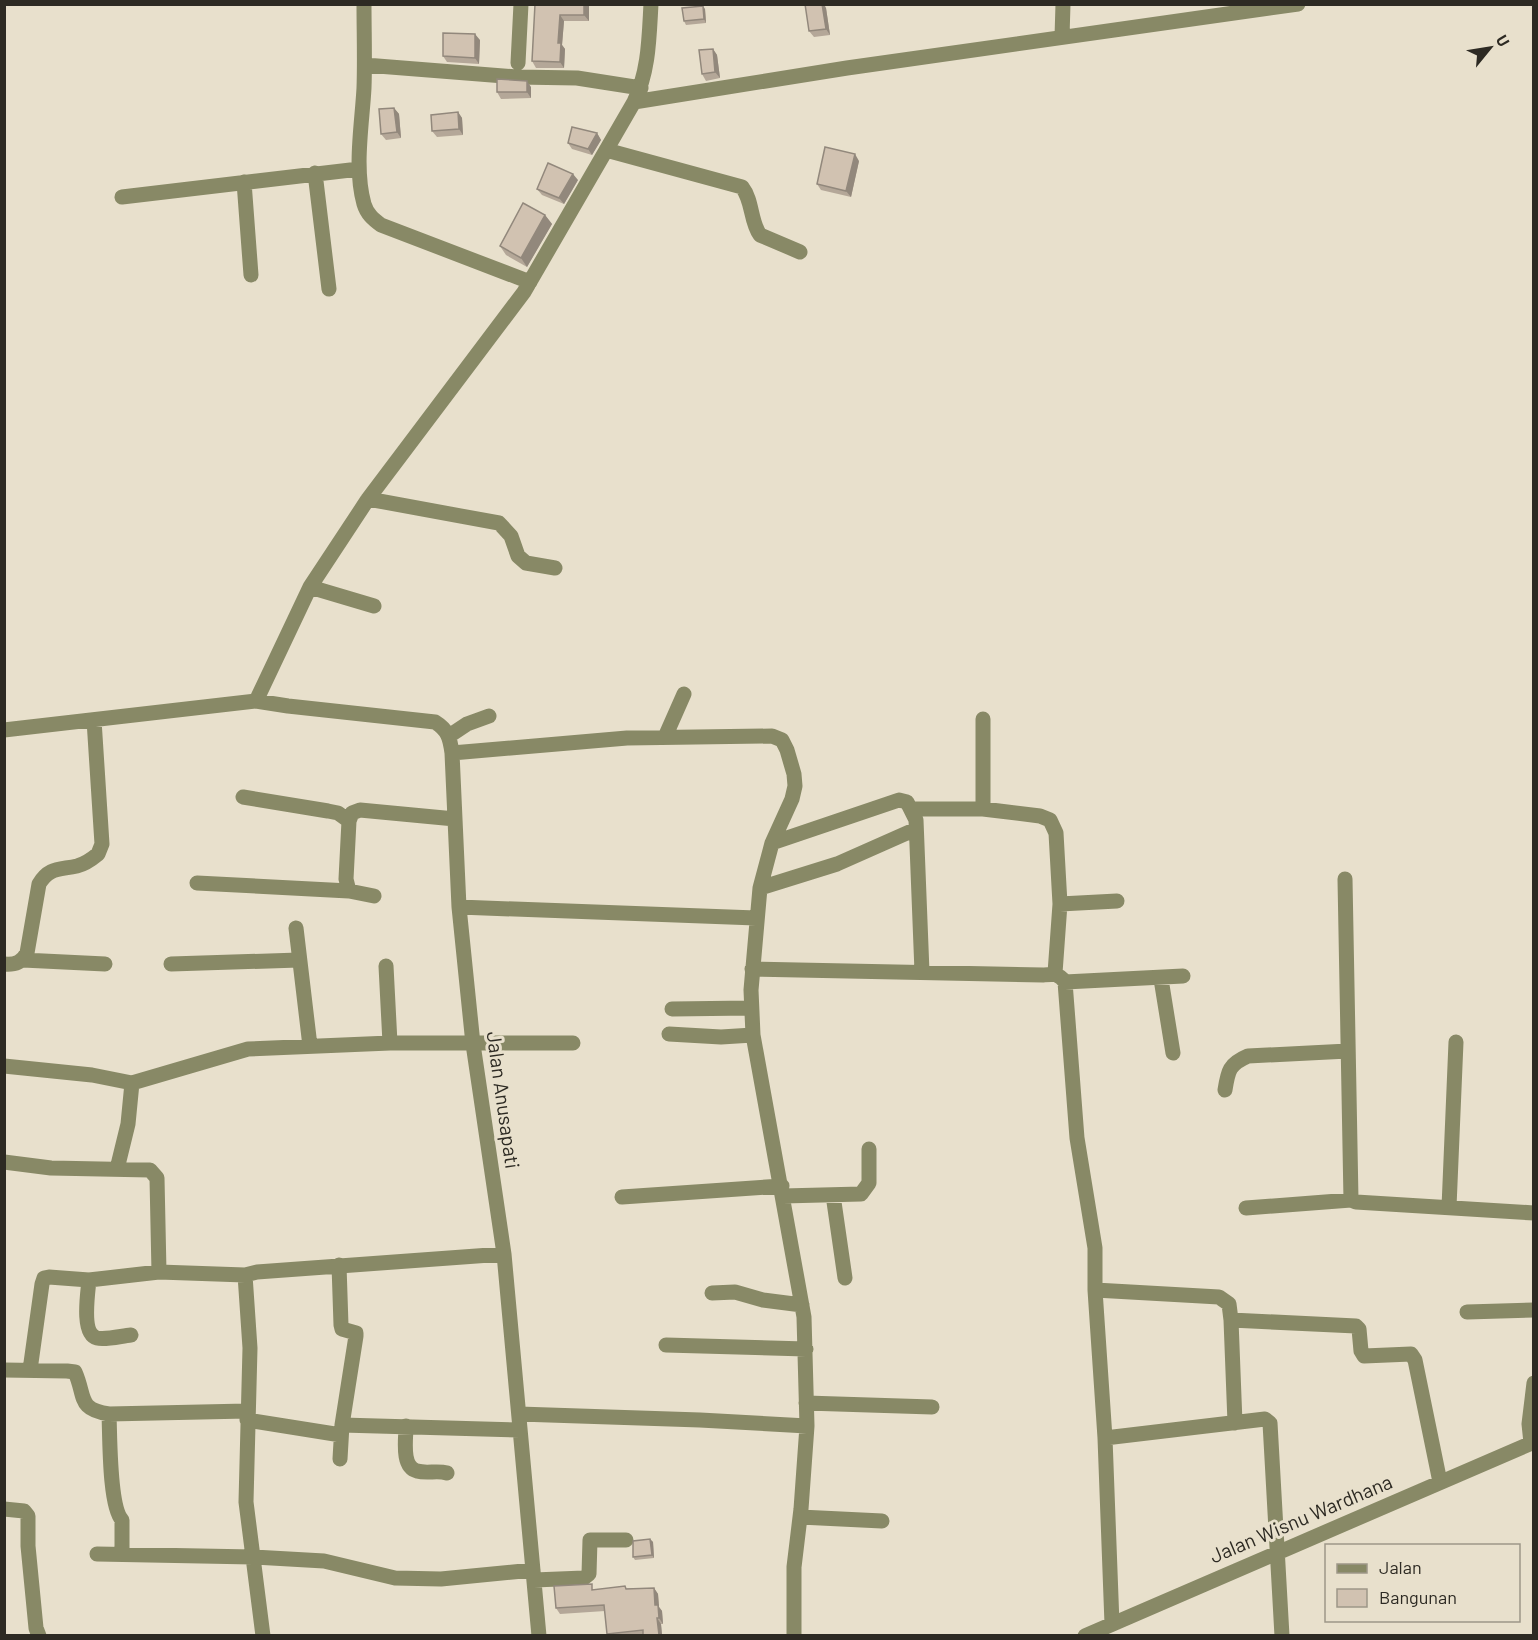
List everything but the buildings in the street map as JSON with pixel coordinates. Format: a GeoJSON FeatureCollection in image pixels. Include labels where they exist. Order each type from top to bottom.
{"type":"FeatureCollection","features":[{"type":"Feature","properties":{"kind":"street"},"geometry":{"type":"LineString","coordinates":[[363,4],[365,65],[359,169],[367,212],[381,225],[530,282]]}},
{"type":"Feature","properties":{"kind":"street"},"geometry":{"type":"LineString","coordinates":[[518,63],[521,4]]}},
{"type":"Feature","properties":{"kind":"street"},"geometry":{"type":"LineString","coordinates":[[261,701],[310,587],[368,499],[530,282],[638,94],[646,68],[651,4]]}},
{"type":"Feature","properties":{"kind":"street"},"geometry":{"type":"LineString","coordinates":[[1062,37],[1063,4]]}},
{"type":"Feature","properties":{"kind":"street"},"geometry":{"type":"LineString","coordinates":[[365,65],[517,77],[577,78],[638,94],[847,68],[1298,4]]}},
{"type":"Feature","properties":{"kind":"street"},"geometry":{"type":"LineString","coordinates":[[606,150],[742,187],[747,194],[756,230],[760,236],[800,252]]}},
{"type":"Feature","properties":{"kind":"street"},"geometry":{"type":"LineString","coordinates":[[122,197],[359,169]]}},
{"type":"Feature","properties":{"kind":"street"},"geometry":{"type":"LineString","coordinates":[[315,173],[329,289]]}},
{"type":"Feature","properties":{"kind":"street"},"geometry":{"type":"LineString","coordinates":[[244,182],[251,276]]}},
{"type":"Feature","properties":{"kind":"street"},"geometry":{"type":"LineString","coordinates":[[368,499],[499,523],[511,536],[518,556],[526,563],[555,568]]}},
{"type":"Feature","properties":{"kind":"street"},"geometry":{"type":"LineString","coordinates":[[310,587],[374,606]]}},
{"type":"Feature","properties":{"kind":"street"},"geometry":{"type":"LineString","coordinates":[[665,737],[684,694]]}},
{"type":"Feature","properties":{"kind":"street"},"geometry":{"type":"LineString","coordinates":[[4,730],[261,701],[435,722],[444,728],[449,736],[467,724],[489,716]]}},
{"type":"Feature","properties":{"kind":"street"},"geometry":{"type":"LineString","coordinates":[[983,719],[983,809]]}},
{"type":"Feature","properties":{"kind":"street"},"geometry":{"type":"LineString","coordinates":[[4,964],[16,964],[23,960],[27,953],[39,884],[45,874],[79,866],[99,854],[102,844],[94,720]]}},
{"type":"Feature","properties":{"kind":"street","name":"Jalan Anusapati"},"geometry":{"type":"LineString","coordinates":[[449,736],[452,753],[459,908],[473,1044],[504,1254],[539,1635]]}},
{"type":"Feature","properties":{"kind":"street"},"geometry":{"type":"LineString","coordinates":[[452,753],[665,737],[772,736],[782,740],[791,761],[795,786],[792,799],[772,843],[760,888],[750,1008],[802,1305],[806,1349],[807,1426],[794,1567],[794,1635]]}},
{"type":"Feature","properties":{"kind":"street"},"geometry":{"type":"LineString","coordinates":[[243,797],[338,813],[349,821]]}},
{"type":"Feature","properties":{"kind":"street"},"geometry":{"type":"LineString","coordinates":[[772,843],[899,800],[907,802],[912,809],[916,829],[922,972]]}},
{"type":"Feature","properties":{"kind":"street"},"geometry":{"type":"LineString","coordinates":[[912,809],[983,809],[1040,816],[1050,820],[1056,833],[1060,904],[1060,978],[1077,1138],[1095,1248],[1095,1290],[1105,1438],[1112,1624]]}},
{"type":"Feature","properties":{"kind":"street"},"geometry":{"type":"LineString","coordinates":[[349,891],[346,879],[349,821],[352,813],[360,810],[455,819]]}},
{"type":"Feature","properties":{"kind":"street"},"geometry":{"type":"LineString","coordinates":[[760,888],[837,864],[916,829]]}},
{"type":"Feature","properties":{"kind":"street"},"geometry":{"type":"LineString","coordinates":[[1344,879],[1351,1200]]}},
{"type":"Feature","properties":{"kind":"street"},"geometry":{"type":"LineString","coordinates":[[197,883],[349,891],[374,896]]}},
{"type":"Feature","properties":{"kind":"street"},"geometry":{"type":"LineString","coordinates":[[1060,904],[1117,900]]}},
{"type":"Feature","properties":{"kind":"street"},"geometry":{"type":"LineString","coordinates":[[459,908],[756,918]]}},
{"type":"Feature","properties":{"kind":"street"},"geometry":{"type":"LineString","coordinates":[[296,928],[310,1046]]}},
{"type":"Feature","properties":{"kind":"street"},"geometry":{"type":"LineString","coordinates":[[23,960],[105,964]]}},
{"type":"Feature","properties":{"kind":"street"},"geometry":{"type":"LineString","coordinates":[[171,964],[299,960]]}},
{"type":"Feature","properties":{"kind":"street"},"geometry":{"type":"LineString","coordinates":[[386,966],[390,1043]]}},
{"type":"Feature","properties":{"kind":"street"},"geometry":{"type":"LineString","coordinates":[[752,969],[922,972],[1060,978],[1156,977],[1161,979],[1183,976]]}},
{"type":"Feature","properties":{"kind":"street"},"geometry":{"type":"LineString","coordinates":[[1161,979],[1173,1053]]}},
{"type":"Feature","properties":{"kind":"street"},"geometry":{"type":"LineString","coordinates":[[672,1009],[750,1008]]}},
{"type":"Feature","properties":{"kind":"street"},"geometry":{"type":"LineString","coordinates":[[669,1034],[721,1037],[753,1035]]}},
{"type":"Feature","properties":{"kind":"street"},"geometry":{"type":"LineString","coordinates":[[1449,1207],[1456,1042]]}},
{"type":"Feature","properties":{"kind":"street"},"geometry":{"type":"LineString","coordinates":[[4,1066],[92,1075],[132,1083],[248,1049],[390,1043],[573,1043]]}},
{"type":"Feature","properties":{"kind":"street"},"geometry":{"type":"LineString","coordinates":[[1225,1090],[1228,1071],[1236,1061],[1248,1056],[1348,1051]]}},
{"type":"Feature","properties":{"kind":"street"},"geometry":{"type":"LineString","coordinates":[[117,1169],[128,1124],[132,1083]]}},
{"type":"Feature","properties":{"kind":"street"},"geometry":{"type":"LineString","coordinates":[[621,1197],[783,1191],[833,1195],[861,1194],[870,1183],[869,1149]]}},
{"type":"Feature","properties":{"kind":"street"},"geometry":{"type":"LineString","coordinates":[[4,1162],[57,1168],[150,1170],[157,1178],[159,1272]]}},
{"type":"Feature","properties":{"kind":"street"},"geometry":{"type":"LineString","coordinates":[[833,1195],[845,1278]]}},
{"type":"Feature","properties":{"kind":"street"},"geometry":{"type":"LineString","coordinates":[[1246,1208],[1351,1200],[1533,1213]]}},
{"type":"Feature","properties":{"kind":"street"},"geometry":{"type":"LineString","coordinates":[[30,1370],[44,1278],[89,1280],[159,1272],[245,1275],[339,1265],[504,1254]]}},
{"type":"Feature","properties":{"kind":"street"},"geometry":{"type":"LineString","coordinates":[[339,1265],[341,1325],[342,1329],[356,1333],[341,1430],[340,1459]]}},
{"type":"Feature","properties":{"kind":"street"},"geometry":{"type":"LineString","coordinates":[[245,1275],[250,1347],[246,1502],[263,1635]]}},
{"type":"Feature","properties":{"kind":"street"},"geometry":{"type":"LineString","coordinates":[[89,1280],[87,1324],[93,1336],[98,1338],[131,1335]]}},
{"type":"Feature","properties":{"kind":"street"},"geometry":{"type":"LineString","coordinates":[[1095,1290],[1223,1298],[1229,1304],[1231,1320],[1235,1423]]}},
{"type":"Feature","properties":{"kind":"street"},"geometry":{"type":"LineString","coordinates":[[712,1293],[735,1292],[763,1300],[802,1305]]}},
{"type":"Feature","properties":{"kind":"street"},"geometry":{"type":"LineString","coordinates":[[1467,1312],[1533,1310]]}},
{"type":"Feature","properties":{"kind":"street"},"geometry":{"type":"LineString","coordinates":[[1231,1320],[1347,1318],[1359,1329],[1361,1351],[1364,1356],[1411,1354],[1440,1482]]}},
{"type":"Feature","properties":{"kind":"street"},"geometry":{"type":"LineString","coordinates":[[666,1345],[806,1349]]}},
{"type":"Feature","properties":{"kind":"street"},"geometry":{"type":"LineString","coordinates":[[4,1370],[75,1372],[88,1408],[94,1412],[109,1414],[247,1415],[341,1430],[519,1422],[700,1420],[807,1426]]}},
{"type":"Feature","properties":{"kind":"street"},"geometry":{"type":"LineString","coordinates":[[1532,1442],[1529,1424],[1533,1383]]}},
{"type":"Feature","properties":{"kind":"street"},"geometry":{"type":"LineString","coordinates":[[806,1403],[932,1407]]}},
{"type":"Feature","properties":{"kind":"street"},"geometry":{"type":"LineString","coordinates":[[109,1414],[114,1496],[117,1516],[122,1520],[122,1554]]}},
{"type":"Feature","properties":{"kind":"street"},"geometry":{"type":"LineString","coordinates":[[1105,1438],[1265,1419],[1270,1423],[1282,1635]]}},
{"type":"Feature","properties":{"kind":"street"},"geometry":{"type":"LineString","coordinates":[[406,1426],[407,1462],[411,1468],[417,1472],[447,1473]]}},
{"type":"Feature","properties":{"kind":"street","name":"Jalan Wisnu Wardhana"},"geometry":{"type":"LineString","coordinates":[[1085,1635],[1532,1442]]}},
{"type":"Feature","properties":{"kind":"street"},"geometry":{"type":"LineString","coordinates":[[4,1509],[24,1511],[28,1516],[28,1546],[36,1628],[39,1635]]}},
{"type":"Feature","properties":{"kind":"street"},"geometry":{"type":"LineString","coordinates":[[800,1517],[882,1521]]}},
{"type":"Feature","properties":{"kind":"street"},"geometry":{"type":"LineString","coordinates":[[97,1554],[253,1557],[324,1561],[395,1578],[441,1579],[533,1575],[584,1578],[589,1574],[590,1540],[626,1540]]}}]}
